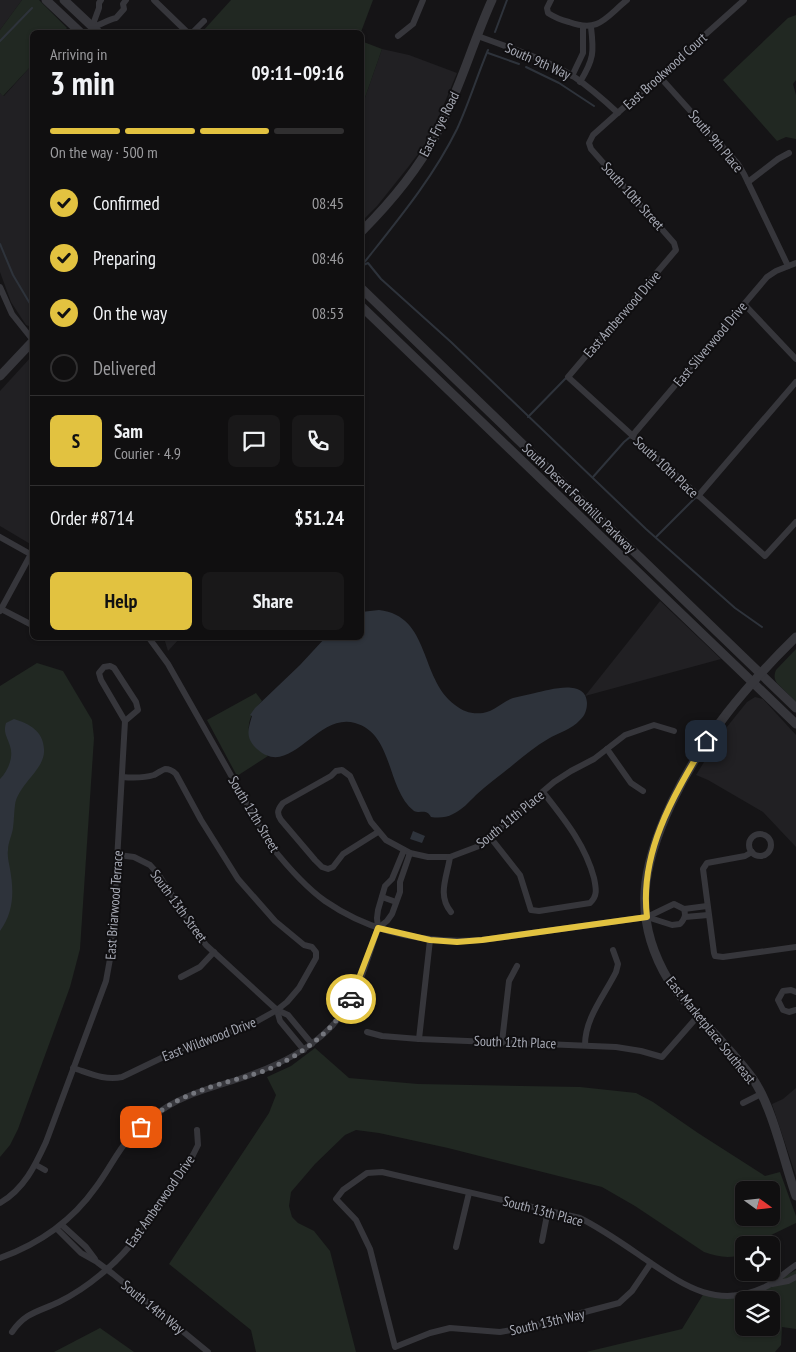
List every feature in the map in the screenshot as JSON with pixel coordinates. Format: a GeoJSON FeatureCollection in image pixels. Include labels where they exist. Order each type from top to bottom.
{"type":"FeatureCollection","features":[{"type":"Feature","properties":{"kind":"street"},"geometry":{"type":"LineString","coordinates":[[46,0],[78,30]]}},
{"type":"Feature","properties":{"kind":"street"},"geometry":{"type":"LineString","coordinates":[[64,0],[95,30]]}},
{"type":"Feature","properties":{"kind":"street"},"geometry":{"type":"LineString","coordinates":[[95,30],[100,8],[99,2],[102,0]]}},
{"type":"Feature","properties":{"kind":"street"},"geometry":{"type":"LineString","coordinates":[[154,0],[185,30]]}},
{"type":"Feature","properties":{"kind":"street"},"geometry":{"type":"LineString","coordinates":[[398,36],[413,24],[423,0]]}},
{"type":"Feature","properties":{"kind":"street","name":"East Frye Road"},"geometry":{"type":"LineString","coordinates":[[364,229],[402,186],[426,153],[448,111],[492,0]]}},
{"type":"Feature","properties":{"kind":"street"},"geometry":{"type":"LineString","coordinates":[[551,0],[547,8],[548,13],[582,27],[591,27],[598,24],[627,0]]}},
{"type":"Feature","properties":{"kind":"street","name":"East Brookwood Court"},"geometry":{"type":"LineString","coordinates":[[589,143],[593,135],[744,0]]}},
{"type":"Feature","properties":{"kind":"street"},"geometry":{"type":"LineString","coordinates":[[95,30],[108,20],[116,18],[124,9],[123,1]]}},
{"type":"Feature","properties":{"kind":"street"},"geometry":{"type":"LineString","coordinates":[[100,8],[111,19]]}},
{"type":"Feature","properties":{"kind":"street"},"geometry":{"type":"LineString","coordinates":[[195,30],[204,21]]}},
{"type":"Feature","properties":{"kind":"street"},"geometry":{"type":"LineString","coordinates":[[572,76],[583,53],[582,27]]}},
{"type":"Feature","properties":{"kind":"street"},"geometry":{"type":"LineString","coordinates":[[580,82],[593,56],[591,27]]}},
{"type":"Feature","properties":{"kind":"street","name":"South 9th Way"},"geometry":{"type":"LineString","coordinates":[[478,36],[527,54],[572,76],[618,113]]}},
{"type":"Feature","properties":{"kind":"street","name":"South 9th Place"},"geometry":{"type":"LineString","coordinates":[[660,76],[741,169],[788,266]]}},
{"type":"Feature","properties":{"kind":"street","name":"South 10th Street"},"geometry":{"type":"LineString","coordinates":[[589,143],[591,149],[674,243],[676,250]]}},
{"type":"Feature","properties":{"kind":"street"},"geometry":{"type":"LineString","coordinates":[[748,182],[789,153]]}},
{"type":"Feature","properties":{"kind":"street","name":"East Amberwood Drive"},"geometry":{"type":"LineString","coordinates":[[568,377],[676,250]]}},
{"type":"Feature","properties":{"kind":"street","name":"East Silverwood Drive"},"geometry":{"type":"LineString","coordinates":[[632,436],[767,278],[776,271],[796,263]]}},
{"type":"Feature","properties":{"kind":"street"},"geometry":{"type":"LineString","coordinates":[[1,291],[12,314],[30,337]]}},
{"type":"Feature","properties":{"kind":"street","name":"South Desert Foothills Parkway"},"geometry":{"type":"LineString","coordinates":[[364,291],[796,708]]}},
{"type":"Feature","properties":{"kind":"street"},"geometry":{"type":"LineString","coordinates":[[744,304],[796,359]]}},
{"type":"Feature","properties":{"kind":"street","name":"South Desert Foothills Parkway"},"geometry":{"type":"LineString","coordinates":[[364,309],[796,724]]}},
{"type":"Feature","properties":{"kind":"street"},"geometry":{"type":"LineString","coordinates":[[0,376],[30,342]]}},
{"type":"Feature","properties":{"kind":"street","name":"South 10th Place"},"geometry":{"type":"LineString","coordinates":[[568,377],[765,556],[796,522]]}},
{"type":"Feature","properties":{"kind":"street"},"geometry":{"type":"LineString","coordinates":[[698,496],[796,382]]}},
{"type":"Feature","properties":{"kind":"street"},"geometry":{"type":"LineString","coordinates":[[476,416],[484,406]]}},
{"type":"Feature","properties":{"kind":"street"},"geometry":{"type":"LineString","coordinates":[[0,537],[30,554]]}},
{"type":"Feature","properties":{"kind":"street"},"geometry":{"type":"LineString","coordinates":[[30,559],[1,610],[30,624]]}},
{"type":"Feature","properties":{"kind":"street"},"geometry":{"type":"LineString","coordinates":[[760,673],[796,637]]}},
{"type":"Feature","properties":{"kind":"street","name":"South 12th Street"},"geometry":{"type":"LineString","coordinates":[[150,640],[168,664],[271,846],[291,870],[324,900],[352,918],[378,928],[430,940],[457,942],[647,917],[670,905],[684,909],[707,906]]}},
{"type":"Feature","properties":{"kind":"street","name":"East Briarwood Terrace"},"geometry":{"type":"LineString","coordinates":[[0,1203],[18,1189],[36,1165],[106,982],[110,964],[125,721],[110,692],[101,680],[99,673],[104,667],[110,666],[114,668],[136,702],[138,710],[125,721]]}},
{"type":"Feature","properties":{"kind":"street","name":"East Marketplace Southeast"},"geometry":{"type":"LineString","coordinates":[[760,673],[706,741],[678,790],[655,841],[646,882],[647,917],[653,948],[670,982],[683,1000],[754,1080],[769,1113],[796,1196]]}},
{"type":"Feature","properties":{"kind":"street","name":"South 11th Place"},"geometry":{"type":"LineString","coordinates":[[378,832],[343,854],[333,867],[328,869],[322,867],[315,860],[281,820],[278,815],[278,808],[283,803],[331,776],[336,771],[342,770],[350,776],[371,822],[386,840],[407,852],[428,858],[450,857],[479,846],[565,774],[594,759],[625,735],[654,725],[674,731]]}},
{"type":"Feature","properties":{"kind":"street"},"geometry":{"type":"LineString","coordinates":[[606,749],[631,783],[643,791]]}},
{"type":"Feature","properties":{"kind":"street","name":"East Wildwood Drive"},"geometry":{"type":"LineString","coordinates":[[73,1068],[104,1078],[114,1079],[134,1072],[176,1051],[252,1024],[287,1002],[316,958],[316,952],[312,947],[304,945],[275,921],[238,879],[201,820],[176,774],[171,770],[164,769],[157,774],[147,776],[122,777]]}},
{"type":"Feature","properties":{"kind":"street"},"geometry":{"type":"LineString","coordinates":[[490,837],[520,875],[531,910],[539,911],[590,903],[595,898],[595,884],[584,850],[574,832],[543,792]]}},
{"type":"Feature","properties":{"kind":"street"},"geometry":{"type":"LineString","coordinates":[[378,928],[387,922],[400,892],[400,882],[407,852]]}},
{"type":"Feature","properties":{"kind":"street"},"geometry":{"type":"LineString","coordinates":[[0,1258],[31,1245],[60,1227],[89,1197],[130,1137],[157,1114],[185,1097],[265,1070],[312,1044],[344,1012],[355,990],[378,928],[377,918],[385,886],[392,879],[407,852]]}},
{"type":"Feature","properties":{"kind":"street"},"geometry":{"type":"LineString","coordinates":[[752,852],[745,856],[712,861],[704,865],[703,874],[715,956],[723,957],[796,947]]}},
{"type":"Feature","properties":{"kind":"street","name":"South 13th Street"},"geometry":{"type":"LineString","coordinates":[[118,855],[134,857],[150,865],[195,930],[214,952],[277,1010],[288,1015],[312,1044]]}},
{"type":"Feature","properties":{"kind":"street"},"geometry":{"type":"LineString","coordinates":[[450,857],[444,891],[444,904],[451,912]]}},
{"type":"Feature","properties":{"kind":"street"},"geometry":{"type":"LineString","coordinates":[[382,897],[396,902]]}},
{"type":"Feature","properties":{"kind":"street"},"geometry":{"type":"LineString","coordinates":[[684,909],[685,918]]}},
{"type":"Feature","properties":{"kind":"street","name":"South 12th Street"},"geometry":{"type":"LineString","coordinates":[[647,917],[672,926],[680,924],[685,918],[708,915]]}},
{"type":"Feature","properties":{"kind":"street"},"geometry":{"type":"LineString","coordinates":[[420,1039],[430,940]]}},
{"type":"Feature","properties":{"kind":"street"},"geometry":{"type":"LineString","coordinates":[[585,1045],[585,1034],[590,1020],[616,972],[618,964],[613,950]]}},
{"type":"Feature","properties":{"kind":"street"},"geometry":{"type":"LineString","coordinates":[[181,977],[200,967],[214,952]]}},
{"type":"Feature","properties":{"kind":"street"},"geometry":{"type":"LineString","coordinates":[[502,1042],[509,981],[517,966]]}},
{"type":"Feature","properties":{"kind":"street"},"geometry":{"type":"LineString","coordinates":[[796,992],[791,990],[784,991],[778,1000],[782,1010],[789,1012],[796,1010]]}},
{"type":"Feature","properties":{"kind":"street","name":"South 13th Street"},"geometry":{"type":"LineString","coordinates":[[277,1010],[280,1021],[304,1050]]}},
{"type":"Feature","properties":{"kind":"street","name":"South 12th Place"},"geometry":{"type":"LineString","coordinates":[[367,1032],[382,1036],[420,1039],[616,1047],[662,1057],[698,1016]]}},
{"type":"Feature","properties":{"kind":"street"},"geometry":{"type":"LineString","coordinates":[[287,1030],[295,1023]]}},
{"type":"Feature","properties":{"kind":"street","name":"East Marketplace Southeast"},"geometry":{"type":"LineString","coordinates":[[743,1103],[761,1094]]}},
{"type":"Feature","properties":{"kind":"street","name":"East Amberwood Drive"},"geometry":{"type":"LineString","coordinates":[[12,1332],[20,1321],[27,1316],[68,1297],[88,1284],[107,1269],[137,1237],[193,1155],[198,1145],[197,1130]]}},
{"type":"Feature","properties":{"kind":"street"},"geometry":{"type":"LineString","coordinates":[[36,1165],[45,1170]]}},
{"type":"Feature","properties":{"kind":"street","name":"South 13th Place"},"geometry":{"type":"LineString","coordinates":[[395,1347],[370,1249],[364,1234],[356,1220],[336,1200],[343,1190],[367,1173],[382,1172],[580,1218],[598,1227],[685,1286],[709,1295],[740,1295],[796,1277]]}},
{"type":"Feature","properties":{"kind":"street"},"geometry":{"type":"LineString","coordinates":[[456,1247],[469,1192]]}},
{"type":"Feature","properties":{"kind":"street"},"geometry":{"type":"LineString","coordinates":[[542,1241],[548,1210]]}},
{"type":"Feature","properties":{"kind":"street","name":"South 14th Way"},"geometry":{"type":"LineString","coordinates":[[60,1227],[81,1243],[97,1262]]}},
{"type":"Feature","properties":{"kind":"street","name":"South 14th Way"},"geometry":{"type":"LineString","coordinates":[[60,1227],[81,1253],[107,1269],[208,1352]]}},
{"type":"Feature","properties":{"kind":"street"},"geometry":{"type":"LineString","coordinates":[[76,1248],[81,1243]]}},
{"type":"Feature","properties":{"kind":"street","name":"South 13th Way"},"geometry":{"type":"LineString","coordinates":[[395,1347],[430,1333],[450,1328],[500,1332],[524,1328],[619,1303],[632,1291],[651,1263]]}},
{"type":"Feature","properties":{"kind":"street","name":"South 13th Place"},"geometry":{"type":"LineString","coordinates":[[771,1284],[796,1265]]}},
{"type":"Feature","properties":{"kind":"shaded area"},"geometry":{"type":"Polygon","coordinates":[[[0,0],[22,0],[0,30],[0,0]]]}},
{"type":"Feature","properties":{"kind":"shaded area"},"geometry":{"type":"Polygon","coordinates":[[[22,0],[39,0],[67,28],[65,30],[30,30],[30,67],[3,96],[0,93],[0,30],[22,0]]]}},
{"type":"Feature","properties":{"kind":"shaded area"},"geometry":{"type":"Polygon","coordinates":[[[231,0],[373,0],[362,30],[204,30],[231,0]]]}},
{"type":"Feature","properties":{"kind":"shaded area"},"geometry":{"type":"Polygon","coordinates":[[[796,15],[796,80],[793,84],[796,95],[796,139],[786,137],[777,141],[723,80],[788,18],[796,15]]]}},
{"type":"Feature","properties":{"kind":"shaded area"},"geometry":{"type":"Polygon","coordinates":[[[364,42],[382,49],[364,100],[364,42]]]}},
{"type":"Feature","properties":{"kind":"shaded area"},"geometry":{"type":"Polygon","coordinates":[[[382,49],[409,55],[457,73],[427,142],[377,206],[364,219],[364,100],[382,49]]]}},
{"type":"Feature","properties":{"kind":"shaded area"},"geometry":{"type":"Polygon","coordinates":[[[30,67],[30,326],[26,325],[11,302],[0,272],[0,93],[4,96],[30,67]]]}},
{"type":"Feature","properties":{"kind":"shaded area"},"geometry":{"type":"Polygon","coordinates":[[[30,358],[30,544],[0,526],[0,391],[30,358]]]}},
{"type":"Feature","properties":{"kind":"shaded area"},"geometry":{"type":"Polygon","coordinates":[[[660,601],[721,659],[585,696],[636,632],[660,601]]]}},
{"type":"Feature","properties":{"kind":"shaded area"},"geometry":{"type":"Polygon","coordinates":[[[379,610],[396,615],[408,624],[423,650],[435,680],[444,693],[461,709],[471,713],[483,713],[513,698],[557,688],[574,688],[580,690],[585,695],[586,710],[582,718],[573,726],[548,739],[531,751],[485,787],[465,806],[450,815],[442,817],[431,817],[425,812],[414,811],[398,790],[377,738],[368,729],[355,723],[341,722],[328,727],[293,751],[281,756],[269,756],[257,749],[253,745],[248,733],[252,716],[250,715],[255,708],[323,640],[364,640],[364,612],[379,610]]]}},
{"type":"Feature","properties":{"kind":"shaded area"},"geometry":{"type":"Polygon","coordinates":[[[165,640],[178,640],[168,651],[165,640]]]}},
{"type":"Feature","properties":{"kind":"shaded area"},"geometry":{"type":"Polygon","coordinates":[[[796,649],[796,702],[777,683],[775,674],[776,670],[796,649]]]}},
{"type":"Feature","properties":{"kind":"shaded area"},"geometry":{"type":"Polygon","coordinates":[[[37,663],[63,671],[92,720],[94,738],[80,949],[70,987],[18,1129],[10,1145],[0,1157],[0,686],[37,663]]]}},
{"type":"Feature","properties":{"kind":"shaded area"},"geometry":{"type":"Polygon","coordinates":[[[256,693],[262,701],[251,716],[249,731],[255,744],[268,756],[237,776],[207,720],[256,693]]]}},
{"type":"Feature","properties":{"kind":"shaded area"},"geometry":{"type":"Polygon","coordinates":[[[755,697],[763,699],[796,735],[796,847],[763,812],[696,775],[722,733],[747,702],[755,697]]]}},
{"type":"Feature","properties":{"kind":"shaded area"},"geometry":{"type":"Polygon","coordinates":[[[14,719],[35,729],[41,737],[44,749],[41,763],[21,790],[15,805],[8,852],[12,901],[5,924],[0,931],[0,779],[6,772],[11,759],[11,750],[5,726],[6,723],[14,719]]]}},
{"type":"Feature","properties":{"kind":"shaded area"},"geometry":{"type":"Polygon","coordinates":[[[413,831],[425,836],[422,843],[410,839],[413,831]]]}},
{"type":"Feature","properties":{"kind":"shaded area"},"geometry":{"type":"Polygon","coordinates":[[[315,1048],[349,1078],[418,1084],[580,1087],[636,1093],[653,1102],[765,1176],[780,1172],[796,1216],[796,1223],[769,1236],[735,1236],[735,1256],[714,1255],[704,1252],[635,1206],[602,1187],[448,1148],[356,1130],[345,1135],[315,1164],[291,1192],[289,1206],[292,1217],[298,1223],[314,1231],[330,1251],[356,1352],[256,1352],[251,1330],[169,1264],[269,1113],[276,1095],[267,1077],[291,1066],[315,1048]]]}},
{"type":"Feature","properties":{"kind":"shaded area"},"geometry":{"type":"Polygon","coordinates":[[[796,1088],[796,1176],[772,1104],[783,1099],[796,1088]]]}},
{"type":"Feature","properties":{"kind":"shaded area"},"geometry":{"type":"Polygon","coordinates":[[[796,1270],[796,1329],[782,1327],[781,1345],[775,1352],[586,1352],[682,1329],[704,1293],[716,1296],[735,1293],[735,1336],[780,1336],[780,1291],[745,1291],[763,1288],[776,1281],[780,1281],[780,1279],[796,1270]]]}},
{"type":"Feature","properties":{"kind":"shaded area"},"geometry":{"type":"Polygon","coordinates":[[[100,1328],[134,1352],[54,1352],[100,1328]]]}},
{"type":"Feature","properties":{"kind":"waterway"},"geometry":{"type":"LineString","coordinates":[[495,32],[507,0]]}},
{"type":"Feature","properties":{"kind":"waterway"},"geometry":{"type":"LineString","coordinates":[[0,41],[32,8]]}},
{"type":"Feature","properties":{"kind":"waterway"},"geometry":{"type":"LineString","coordinates":[[364,263],[414,199],[437,165],[457,129],[488,50]]}},
{"type":"Feature","properties":{"kind":"waterway"},"geometry":{"type":"LineString","coordinates":[[488,53],[519,64]]}},
{"type":"Feature","properties":{"kind":"waterway"},"geometry":{"type":"LineString","coordinates":[[526,67],[559,83],[594,106]]}},
{"type":"Feature","properties":{"kind":"waterway"},"geometry":{"type":"LineString","coordinates":[[0,244],[13,275],[30,304]]}},
{"type":"Feature","properties":{"kind":"waterway"},"geometry":{"type":"LineString","coordinates":[[364,265],[368,263],[381,279],[451,342],[646,529],[735,608],[762,627]]}},
{"type":"Feature","properties":{"kind":"waterway"},"geometry":{"type":"LineString","coordinates":[[528,417],[566,378]]}},
{"type":"Feature","properties":{"kind":"waterway"},"geometry":{"type":"LineString","coordinates":[[593,477],[630,437]]}},
{"type":"Feature","properties":{"kind":"waterway"},"geometry":{"type":"LineString","coordinates":[[656,537],[696,497]]}},
{"type":"Feature","properties":{"kind":"way so far"},"geometry":{"type":"LineString","coordinates":[[141,1127],[169,1106],[185,1097],[265,1070],[304,1050],[344,1012],[351,999]]}},
{"type":"Feature","properties":{"kind":"route"},"geometry":{"type":"LineString","coordinates":[[351,999],[378,928],[430,940],[457,942],[647,917],[645,903],[646,882],[655,841],[678,790],[706,741]]}}]}
